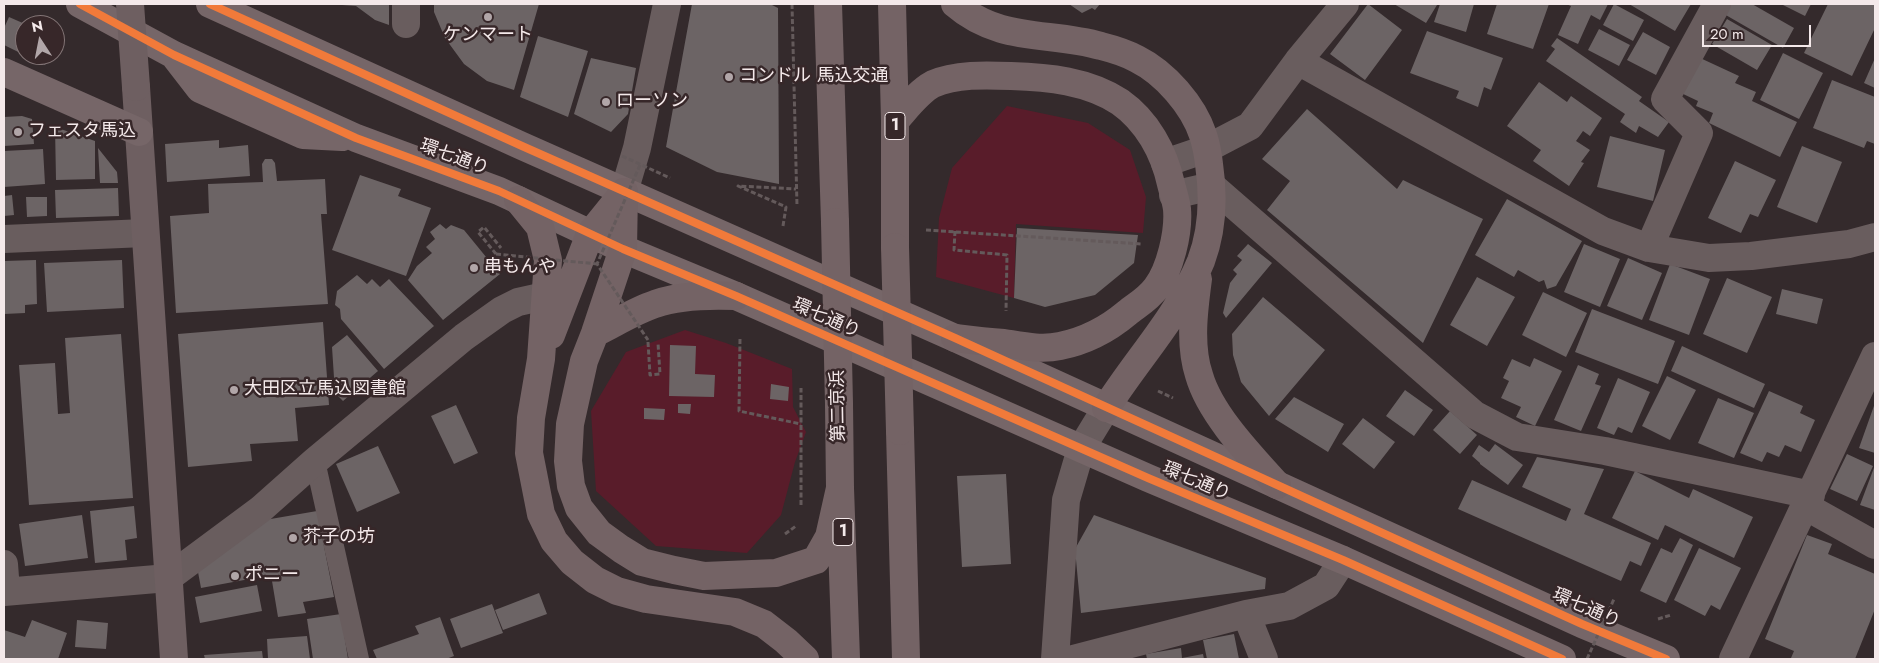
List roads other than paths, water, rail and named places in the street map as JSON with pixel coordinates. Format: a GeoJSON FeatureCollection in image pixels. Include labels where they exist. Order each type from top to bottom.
{"type":"FeatureCollection","features":[{"type":"Feature","properties":{"kind":"highway","name":"第二京浜"},"geometry":{"type":"LineString","coordinates":[[828,4],[846,659]]}},
{"type":"Feature","properties":{"kind":"highway","name":"1"},"geometry":{"type":"LineString","coordinates":[[892,4],[895,121],[895,247],[906,659]]}},
{"type":"Feature","properties":{"kind":"highway"},"geometry":{"type":"LineString","coordinates":[[954,4],[980,22],[1007,31],[1098,45],[1138,59],[1168,83],[1190,110],[1203,135],[1212,186],[1212,212],[1200,263],[1194,315],[1194,340],[1198,375],[1218,413],[1244,448],[1277,484]]}},
{"type":"Feature","properties":{"kind":"highway"},"geometry":{"type":"LineString","coordinates":[[895,121],[916,98],[932,85],[953,78],[1047,77],[1082,85],[1119,102],[1136,116],[1153,136],[1165,163],[1174,195],[1177,207],[1177,222],[1172,251],[1164,273],[1156,288],[1143,302],[1116,323],[1077,342],[1058,346],[1036,348],[955,338]]}},
{"type":"Feature","properties":{"kind":"highway"},"geometry":{"type":"LineString","coordinates":[[541,360],[590,234],[624,192]]}},
{"type":"Feature","properties":{"kind":"highway"},"geometry":{"type":"LineString","coordinates":[[624,192],[623,249],[582,370],[570,424],[568,461],[571,486],[579,508],[599,533],[642,562],[704,576],[776,573],[816,560],[829,537],[840,488]]}},
{"type":"Feature","properties":{"kind":"highway"},"geometry":{"type":"LineString","coordinates":[[518,200],[540,227],[548,260],[541,360],[531,418],[529,453],[541,514],[554,541],[572,562],[595,580],[617,591],[654,601],[735,612],[764,624],[786,641],[804,659]]}},
{"type":"Feature","properties":{"kind":"highway"},"geometry":{"type":"LineString","coordinates":[[1106,408],[1121,384],[1171,317],[1200,263]]}},
{"type":"Feature","properties":{"kind":"highway"},"geometry":{"type":"LineString","coordinates":[[595,333],[655,304],[700,296],[736,296]]}},
{"type":"Feature","properties":{"kind":"main road","name":"環七通り"},"geometry":{"type":"LineString","coordinates":[[80,4],[174,55],[200,89],[260,117],[303,135],[356,138],[499,191],[623,249],[736,296],[1081,449],[1343,560],[1562,659]]}},
{"type":"Feature","properties":{"kind":"main road","name":"環七通り"},"geometry":{"type":"LineString","coordinates":[[210,4],[624,192],[955,338],[1573,620],[1666,659]]}},
{"type":"Feature","properties":{"kind":"main road"},"geometry":{"type":"LineString","coordinates":[[253,4],[274,14],[350,69]]}},
{"type":"Feature","properties":{"kind":"main road"},"geometry":{"type":"LineString","coordinates":[[4,72],[139,132]]}},
{"type":"Feature","properties":{"kind":"street"},"geometry":{"type":"LineString","coordinates":[[130,4],[174,659]]}},
{"type":"Feature","properties":{"kind":"street"},"geometry":{"type":"LineString","coordinates":[[624,192],[637,148],[666,4]]}},
{"type":"Feature","properties":{"kind":"street"},"geometry":{"type":"LineString","coordinates":[[1165,163],[1206,149],[1250,126],[1298,61],[1345,4]]}},
{"type":"Feature","properties":{"kind":"street"},"geometry":{"type":"LineString","coordinates":[[1649,248],[1699,133],[1665,100],[1717,4]]}},
{"type":"Feature","properties":{"kind":"street"},"geometry":{"type":"LineString","coordinates":[[1298,61],[1603,231],[1649,248],[1709,258],[1751,256],[1849,244],[1875,237]]}},
{"type":"Feature","properties":{"kind":"street"},"geometry":{"type":"LineString","coordinates":[[1174,195],[1212,186],[1475,415],[1517,436],[1604,451],[1808,500],[1875,545]]}},
{"type":"Feature","properties":{"kind":"street"},"geometry":{"type":"LineString","coordinates":[[4,239],[145,233]]}},
{"type":"Feature","properties":{"kind":"street"},"geometry":{"type":"LineString","coordinates":[[4,564],[5,592],[168,578],[261,509],[464,337],[518,302],[545,296]]}},
{"type":"Feature","properties":{"kind":"street"},"geometry":{"type":"LineString","coordinates":[[1733,659],[1875,356]]}},
{"type":"Feature","properties":{"kind":"street"},"geometry":{"type":"LineString","coordinates":[[1055,659],[1066,500],[1081,449],[1106,408]]}},
{"type":"Feature","properties":{"kind":"street"},"geometry":{"type":"LineString","coordinates":[[1073,659],[1246,614],[1289,606],[1326,586],[1343,560]]}},
{"type":"Feature","properties":{"kind":"street"},"geometry":{"type":"LineString","coordinates":[[1246,614],[1264,659]]}},
{"type":"Feature","properties":{"kind":"lane"},"geometry":{"type":"LineString","coordinates":[[316,461],[359,659]]}},
{"type":"Feature","properties":{"kind":"place","name":"ケンマート"},"geometry":{"type":"Point","coordinates":[488,17]}},
{"type":"Feature","properties":{"kind":"place","name":"コンドル 馬込交通"},"geometry":{"type":"Point","coordinates":[729,77]}},
{"type":"Feature","properties":{"kind":"place","name":"ローソン"},"geometry":{"type":"Point","coordinates":[606,102]}},
{"type":"Feature","properties":{"kind":"place","name":"フェスタ馬込"},"geometry":{"type":"Point","coordinates":[18,132]}},
{"type":"Feature","properties":{"kind":"place","name":"串もんや"},"geometry":{"type":"Point","coordinates":[474,268]}},
{"type":"Feature","properties":{"kind":"place","name":"大田区立馬込図書館"},"geometry":{"type":"Point","coordinates":[234,390]}},
{"type":"Feature","properties":{"kind":"place","name":"芥子の坊"},"geometry":{"type":"Point","coordinates":[293,538]}},
{"type":"Feature","properties":{"kind":"place","name":"ポニー"},"geometry":{"type":"Point","coordinates":[235,576]}}]}
